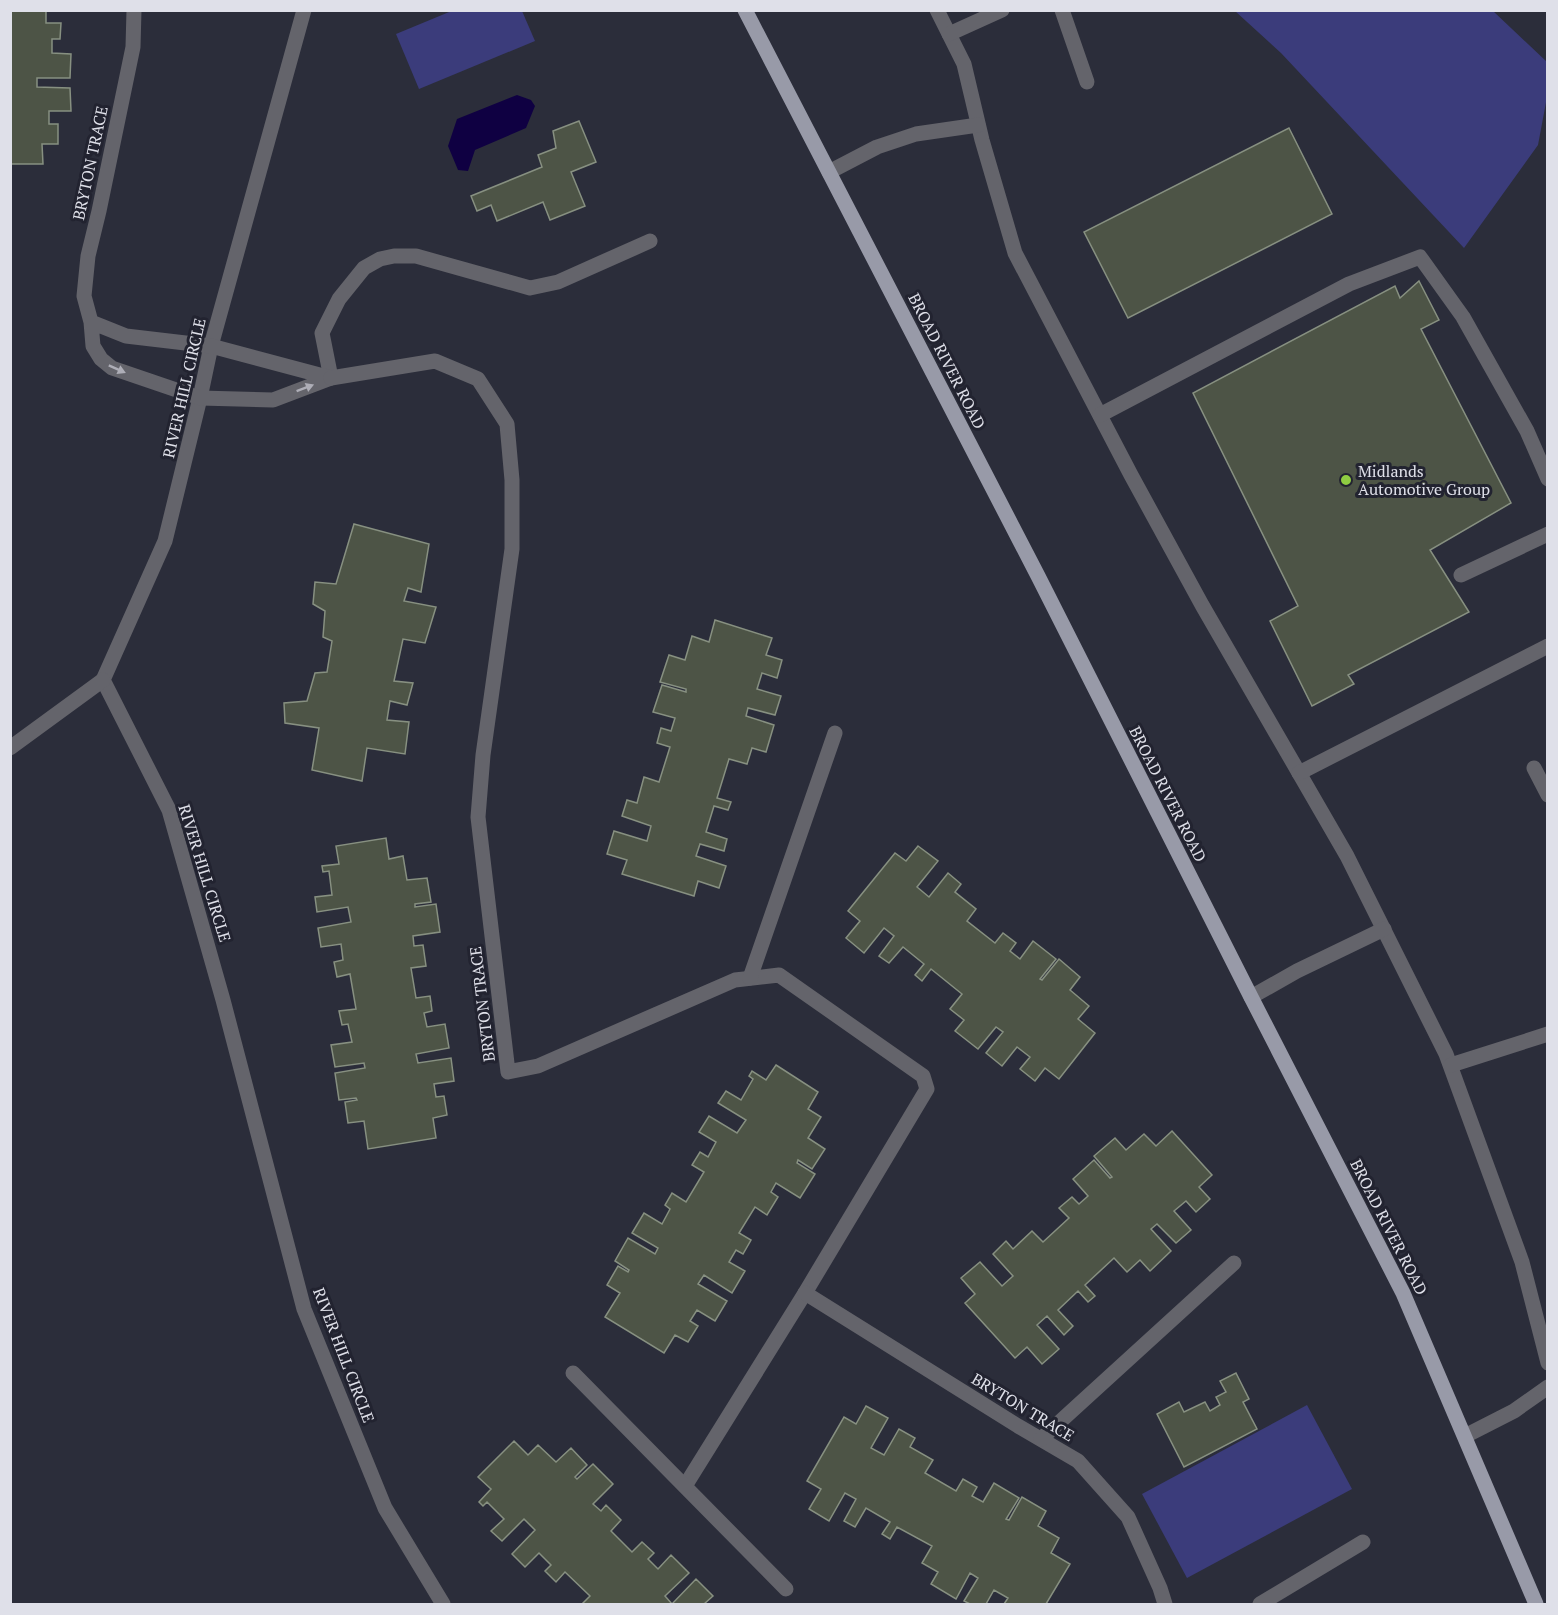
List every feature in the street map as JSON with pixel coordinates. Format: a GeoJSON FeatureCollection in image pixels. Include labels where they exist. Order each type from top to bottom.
{"type":"FeatureCollection","features":[{"type":"Feature","properties":{"kind":"main road","name":"BROAD RIVER ROAD"},"geometry":{"type":"LineString","coordinates":[[745,10],[1038,576],[1403,1293],[1536,1605]]}},
{"type":"Feature","properties":{"kind":"street","name":"BRYTON TRACE"},"geometry":{"type":"LineString","coordinates":[[134,10],[134,48],[88,256],[84,296],[91,322],[93,346],[101,359],[112,368],[200,398],[273,400],[331,378],[435,361],[478,380],[507,424],[512,480],[512,549],[483,756],[477,817],[508,1072],[538,1066],[735,980],[779,975],[923,1076],[927,1089],[805,1293],[685,1486]]}},
{"type":"Feature","properties":{"kind":"street","name":"RIVER HILL CIRCLE"},"geometry":{"type":"LineString","coordinates":[[304,10],[211,346],[165,541],[103,680],[169,810],[223,1000],[304,1309],[385,1508],[443,1605]]}},
{"type":"Feature","properties":{"kind":"street"},"geometry":{"type":"LineString","coordinates":[[937,10],[964,64],[978,125],[1015,253],[1202,605],[1347,856],[1451,1065],[1522,1262],[1548,1363]]}},
{"type":"Feature","properties":{"kind":"street"},"geometry":{"type":"LineString","coordinates":[[949,34],[1002,10]]}},
{"type":"Feature","properties":{"kind":"street"},"geometry":{"type":"LineString","coordinates":[[1062,10],[1087,82]]}},
{"type":"Feature","properties":{"kind":"street"},"geometry":{"type":"LineString","coordinates":[[829,172],[877,147],[916,134],[978,125]]}},
{"type":"Feature","properties":{"kind":"street"},"geometry":{"type":"LineString","coordinates":[[331,378],[322,333],[339,299],[364,268],[380,259],[394,256],[416,256],[530,288],[558,282],[650,241]]}},
{"type":"Feature","properties":{"kind":"street"},"geometry":{"type":"LineString","coordinates":[[1100,416],[1349,284],[1420,257],[1462,317],[1527,430],[1548,479]]}},
{"type":"Feature","properties":{"kind":"street","name":"BRYTON TRACE"},"geometry":{"type":"LineString","coordinates":[[91,322],[126,336],[211,346],[331,378]]}},
{"type":"Feature","properties":{"kind":"street"},"geometry":{"type":"LineString","coordinates":[[1461,575],[1548,534]]}},
{"type":"Feature","properties":{"kind":"street"},"geometry":{"type":"LineString","coordinates":[[1299,773],[1548,646]]}},
{"type":"Feature","properties":{"kind":"street"},"geometry":{"type":"LineString","coordinates":[[10,748],[103,680]]}},
{"type":"Feature","properties":{"kind":"street"},"geometry":{"type":"LineString","coordinates":[[750,978],[835,733]]}},
{"type":"Feature","properties":{"kind":"street"},"geometry":{"type":"LineString","coordinates":[[1534,768],[1548,795]]}},
{"type":"Feature","properties":{"kind":"street"},"geometry":{"type":"LineString","coordinates":[[1251,997],[1384,929]]}},
{"type":"Feature","properties":{"kind":"street"},"geometry":{"type":"LineString","coordinates":[[1451,1065],[1548,1034]]}},
{"type":"Feature","properties":{"kind":"street"},"geometry":{"type":"LineString","coordinates":[[1041,1440],[1234,1263]]}},
{"type":"Feature","properties":{"kind":"street","name":"BRYTON TRACE"},"geometry":{"type":"LineString","coordinates":[[805,1293],[1078,1461],[1128,1517],[1160,1588],[1165,1605]]}},
{"type":"Feature","properties":{"kind":"street"},"geometry":{"type":"LineString","coordinates":[[573,1373],[786,1589]]}},
{"type":"Feature","properties":{"kind":"street"},"geometry":{"type":"LineString","coordinates":[[1465,1437],[1514,1411],[1548,1387]]}},
{"type":"Feature","properties":{"kind":"street"},"geometry":{"type":"LineString","coordinates":[[1260,1605],[1363,1542]]}},
{"type":"Feature","properties":{"kind":"shaded area"},"geometry":{"type":"Polygon","coordinates":[[[454,10],[522,11],[535,41],[419,89],[396,34],[454,10]]]}},
{"type":"Feature","properties":{"kind":"shaded area"},"geometry":{"type":"Polygon","coordinates":[[[1235,11],[1493,11],[1547,62],[1547,97],[1538,145],[1464,248],[1281,53],[1235,11]]]}},
{"type":"Feature","properties":{"kind":"shaded area"},"geometry":{"type":"Polygon","coordinates":[[[517,95],[531,100],[535,106],[526,128],[475,150],[468,171],[458,170],[448,146],[457,119],[517,95]]]}},
{"type":"Feature","properties":{"kind":"shaded area"},"geometry":{"type":"Polygon","coordinates":[[[1307,1405],[1352,1489],[1187,1578],[1142,1494],[1307,1405]]]}},
{"type":"Feature","properties":{"kind":"building"},"geometry":{"type":"Polygon","coordinates":[[[10,10],[46,10],[46,23],[61,23],[60,39],[52,39],[52,53],[71,54],[70,78],[37,78],[37,87],[70,88],[71,111],[49,111],[49,124],[58,124],[58,144],[42,144],[43,164],[10,164],[10,10]]]}},
{"type":"Feature","properties":{"kind":"building"},"geometry":{"type":"Polygon","coordinates":[[[579,121],[596,162],[571,172],[585,206],[550,220],[543,202],[497,221],[491,205],[477,211],[471,196],[542,167],[538,155],[556,148],[553,131],[579,121]]]}},
{"type":"Feature","properties":{"kind":"building"},"geometry":{"type":"Polygon","coordinates":[[[1289,128],[1332,214],[1128,318],[1084,232],[1289,128]]]}},
{"type":"Feature","properties":{"kind":"building"},"geometry":{"type":"Polygon","coordinates":[[[1419,281],[1439,320],[1421,329],[1511,503],[1430,550],[1469,612],[1348,675],[1354,684],[1312,706],[1270,621],[1298,606],[1193,393],[1395,286],[1400,298],[1419,281]]]}},
{"type":"Feature","properties":{"kind":"building"},"geometry":{"type":"Polygon","coordinates":[[[354,524],[429,544],[421,592],[408,588],[404,601],[436,607],[425,643],[403,639],[394,681],[413,683],[407,705],[390,701],[387,720],[409,722],[405,754],[367,748],[362,781],[312,770],[319,728],[285,723],[284,703],[307,701],[315,673],[327,672],[332,641],[323,637],[325,611],[313,604],[315,582],[336,584],[354,524]]]}},
{"type":"Feature","properties":{"kind":"building"},"geometry":{"type":"Polygon","coordinates":[[[715,620],[772,638],[766,655],[782,660],[777,678],[762,673],[757,689],[781,696],[775,715],[748,708],[746,716],[774,725],[766,752],[752,748],[747,764],[729,759],[717,798],[731,802],[728,810],[714,806],[706,832],[727,839],[724,851],[700,844],[696,856],[726,866],[719,888],[698,881],[694,896],[622,874],[627,860],[607,854],[614,831],[647,841],[651,826],[622,816],[627,800],[637,803],[644,777],[659,782],[670,747],[657,743],[661,728],[671,731],[675,718],[653,712],[662,685],[686,692],[686,689],[660,682],[669,655],[685,660],[692,636],[709,642],[715,620]]]}},
{"type":"Feature","properties":{"kind":"building"},"geometry":{"type":"Polygon","coordinates":[[[386,838],[389,859],[403,856],[407,880],[427,878],[431,902],[415,904],[415,907],[436,904],[440,932],[413,936],[414,946],[423,945],[426,966],[411,968],[416,998],[430,996],[432,1011],[424,1013],[427,1027],[445,1024],[449,1048],[416,1054],[418,1063],[451,1058],[454,1081],[434,1084],[436,1097],[444,1096],[447,1115],[433,1118],[436,1138],[368,1149],[364,1121],[348,1123],[345,1102],[357,1100],[356,1098],[339,1100],[335,1073],[365,1068],[364,1063],[335,1067],[331,1045],[352,1042],[348,1024],[342,1025],[339,1011],[356,1009],[350,974],[337,977],[334,962],[343,960],[341,944],[321,947],[318,928],[351,922],[348,907],[317,912],[315,897],[332,895],[329,871],[323,872],[322,866],[339,864],[336,846],[386,838]]]}},
{"type":"Feature","properties":{"kind":"building"},"geometry":{"type":"Polygon","coordinates":[[[918,846],[938,861],[917,887],[929,897],[948,873],[961,884],[955,892],[976,909],[967,921],[995,943],[1003,933],[1016,943],[1010,951],[1020,959],[1033,941],[1056,959],[1040,979],[1042,980],[1059,959],[1080,977],[1070,990],[1089,1006],[1078,1019],[1095,1033],[1059,1079],[1045,1068],[1035,1081],[1020,1069],[1030,1057],[1017,1047],[1002,1066],[986,1053],[1003,1032],[996,1027],[978,1049],[955,1031],[964,1020],[950,1009],[962,994],[931,969],[922,981],[915,975],[924,964],[903,947],[889,963],[879,956],[894,936],[884,928],[864,953],[846,938],[860,921],[848,911],[895,853],[906,861],[918,846]]]}},
{"type":"Feature","properties":{"kind":"building"},"geometry":{"type":"Polygon","coordinates":[[[776,1065],[818,1092],[808,1109],[821,1117],[808,1138],[825,1149],[812,1169],[798,1160],[797,1163],[815,1174],[800,1198],[776,1183],[771,1192],[778,1197],[767,1215],[755,1207],[739,1233],[751,1240],[743,1254],[736,1250],[729,1262],[745,1271],[732,1293],[704,1275],[698,1284],[727,1301],[715,1321],[697,1310],[690,1321],[698,1326],[688,1342],[675,1335],[664,1353],[605,1317],[620,1293],[607,1285],[618,1266],[628,1272],[629,1270],[615,1261],[628,1238],[655,1254],[658,1248],[632,1233],[644,1213],[662,1224],[670,1209],[665,1205],[672,1193],[686,1202],[704,1172],[692,1165],[700,1152],[708,1157],[716,1142],[699,1132],[709,1116],[737,1133],[746,1120],[718,1103],[726,1091],[741,1100],[753,1079],[749,1076],[752,1071],[766,1080],[776,1065]]]}},
{"type":"Feature","properties":{"kind":"building"},"geometry":{"type":"Polygon","coordinates":[[[1172,1131],[1212,1175],[1199,1187],[1210,1199],[1196,1212],[1186,1201],[1174,1211],[1191,1230],[1176,1243],[1157,1224],[1151,1229],[1171,1251],[1150,1271],[1140,1260],[1127,1272],[1114,1258],[1085,1285],[1095,1296],[1088,1302],[1078,1291],[1058,1310],[1073,1326],[1064,1335],[1047,1316],[1037,1325],[1059,1349],[1042,1364],[1027,1347],[1015,1358],[965,1303],[975,1294],[961,1278],[980,1262],[1002,1286],[1013,1276],[993,1254],[1006,1241],[1013,1249],[1032,1231],[1043,1242],[1069,1218],[1059,1208],[1072,1197],[1079,1204],[1088,1196],[1073,1179],[1094,1160],[1110,1178],[1112,1177],[1094,1156],[1115,1138],[1126,1150],[1144,1134],[1156,1146],[1172,1131]]]}},
{"type":"Feature","properties":{"kind":"building"},"geometry":{"type":"Polygon","coordinates":[[[1236,1373],[1249,1399],[1243,1402],[1257,1429],[1184,1467],[1157,1414],[1179,1402],[1184,1412],[1205,1402],[1210,1411],[1220,1405],[1216,1397],[1226,1392],[1220,1381],[1236,1373]]]}},
{"type":"Feature","properties":{"kind":"building"},"geometry":{"type":"Polygon","coordinates":[[[866,1406],[888,1418],[871,1448],[884,1455],[899,1429],[915,1438],[910,1447],[933,1460],[925,1473],[956,1491],[963,1479],[977,1487],[972,1496],[983,1502],[994,1483],[1019,1498],[1006,1519],[1009,1520],[1022,1497],[1046,1511],[1038,1526],[1059,1538],[1051,1553],[1070,1564],[1046,1604],[1004,1604],[1008,1598],[994,1590],[986,1604],[970,1604],[964,1601],[978,1578],[970,1573],[956,1599],[931,1584],[938,1572],[922,1563],[932,1546],[897,1527],[890,1539],[882,1534],[890,1522],[866,1508],[855,1527],[844,1521],[856,1499],[845,1493],[829,1521],[809,1509],[821,1489],[807,1481],[844,1417],[856,1424],[866,1406]]]}},
{"type":"Feature","properties":{"kind":"building"},"geometry":{"type":"Polygon","coordinates":[[[514,1441],[528,1455],[538,1445],[556,1462],[571,1448],[587,1465],[575,1477],[577,1479],[593,1464],[613,1484],[593,1504],[601,1511],[606,1505],[621,1520],[611,1531],[632,1552],[642,1542],[654,1553],[648,1559],[658,1569],[671,1555],[689,1573],[665,1596],[672,1604],[582,1604],[590,1596],[565,1572],[556,1582],[545,1571],[551,1565],[539,1553],[525,1567],[512,1554],[535,1530],[524,1519],[502,1541],[491,1531],[504,1519],[487,1502],[483,1506],[479,1502],[491,1489],[478,1477],[514,1441]]]}},
{"type":"Feature","properties":{"kind":"building"},"geometry":{"type":"Polygon","coordinates":[[[696,1579],[713,1596],[704,1604],[672,1604],[696,1579]]]}},
{"type":"Feature","properties":{"kind":"place","name":"Midlands Automotive Group"},"geometry":{"type":"Point","coordinates":[1346,480]}}]}
